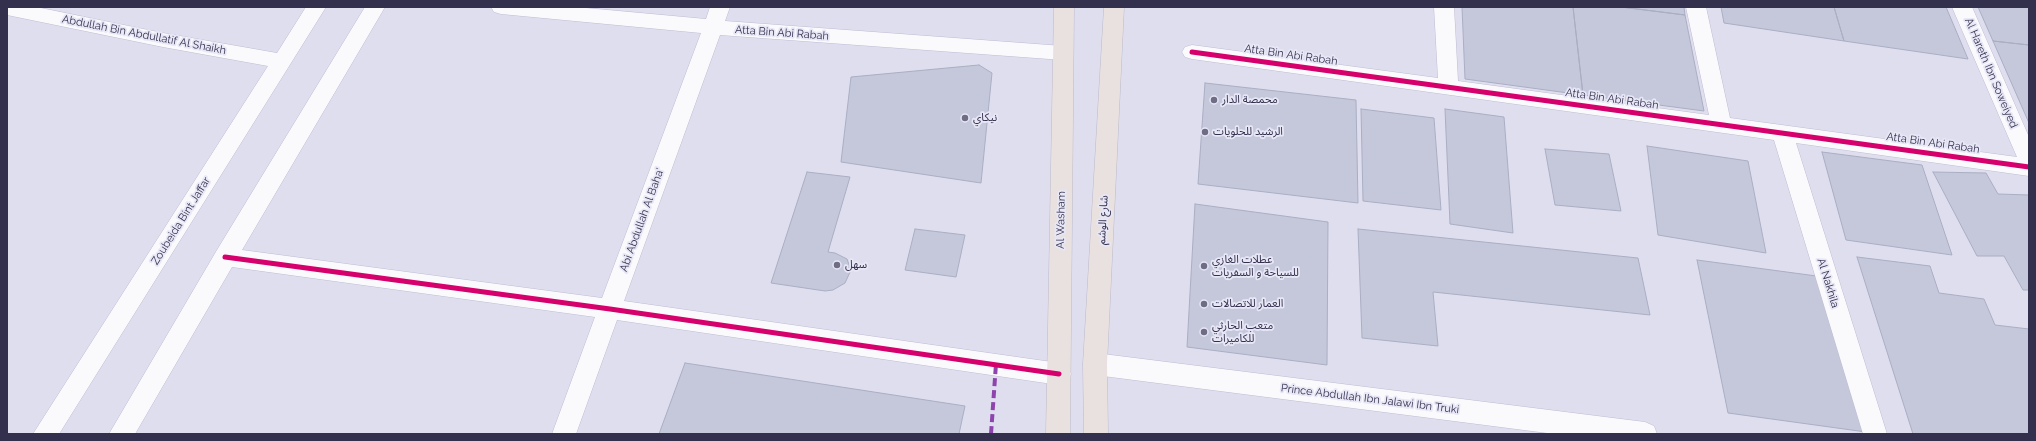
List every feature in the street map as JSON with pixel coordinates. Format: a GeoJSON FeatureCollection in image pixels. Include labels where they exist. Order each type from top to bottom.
{"type":"FeatureCollection","features":[{"type":"Feature","properties":{"kind":"main road","name":"Al Washam"},"geometry":{"type":"LineString","coordinates":[[1058,434],[1062,53],[1064,7]]}},
{"type":"Feature","properties":{"kind":"main road","name":"شارع الوشم"},"geometry":{"type":"LineString","coordinates":[[1096,434],[1095,364],[1114,7]]}},
{"type":"Feature","properties":{"kind":"street"},"geometry":{"type":"LineString","coordinates":[[121,434],[225,257],[376,7]]}},
{"type":"Feature","properties":{"kind":"street","name":"Atta Bin Abi Rabah"},"geometry":{"type":"LineString","coordinates":[[501,7],[713,27],[1062,53]]}},
{"type":"Feature","properties":{"kind":"street","name":"Abi Abdullah Al Baha'"},"geometry":{"type":"LineString","coordinates":[[564,434],[720,7]]}},
{"type":"Feature","properties":{"kind":"street"},"geometry":{"type":"LineString","coordinates":[[1444,7],[1448,86]]}},
{"type":"Feature","properties":{"kind":"street"},"geometry":{"type":"LineString","coordinates":[[1696,7],[1721,124]]}},
{"type":"Feature","properties":{"kind":"street","name":"Al Hareth Ibn Soweiyed"},"geometry":{"type":"LineString","coordinates":[[1962,7],[2029,161]]}},
{"type":"Feature","properties":{"kind":"street","name":"Abdullah Bin Abdullatif Al Shaikh"},"geometry":{"type":"LineString","coordinates":[[7,8],[162,40],[282,61]]}},
{"type":"Feature","properties":{"kind":"street","name":"Zoubeida Bint Jaffar"},"geometry":{"type":"LineString","coordinates":[[45,434],[282,61],[312,8]]}},
{"type":"Feature","properties":{"kind":"street","name":"Atta Bin Abi Rabah"},"geometry":{"type":"LineString","coordinates":[[1192,52],[2029,167]]}},
{"type":"Feature","properties":{"kind":"street","name":"Al Nakhila"},"geometry":{"type":"LineString","coordinates":[[1782,132],[1875,434]]}},
{"type":"Feature","properties":{"kind":"street"},"geometry":{"type":"LineString","coordinates":[[225,257],[610,309],[1059,374]]}},
{"type":"Feature","properties":{"kind":"street","name":"Prince Abdullah Ibn Jalawi Ibn Truki"},"geometry":{"type":"LineString","coordinates":[[1095,364],[1645,434]]}},
{"type":"Feature","properties":{"kind":"building"},"geometry":{"type":"Polygon","coordinates":[[[1462,7],[1573,7],[1583,95],[1465,79],[1462,7]]]}},
{"type":"Feature","properties":{"kind":"building"},"geometry":{"type":"Polygon","coordinates":[[[1573,7],[1621,7],[1685,15],[1704,111],[1583,95],[1573,7]]]}},
{"type":"Feature","properties":{"kind":"building"},"geometry":{"type":"Polygon","coordinates":[[[1621,7],[1684,7],[1685,15],[1621,7]]]}},
{"type":"Feature","properties":{"kind":"building"},"geometry":{"type":"Polygon","coordinates":[[[1721,7],[1834,7],[1844,41],[1724,23],[1721,7]]]}},
{"type":"Feature","properties":{"kind":"building"},"geometry":{"type":"Polygon","coordinates":[[[1834,7],[1946,7],[1968,59],[1844,41],[1834,7]]]}},
{"type":"Feature","properties":{"kind":"building"},"geometry":{"type":"Polygon","coordinates":[[[1978,7],[2029,7],[2029,45],[1993,41],[1978,7]]]}},
{"type":"Feature","properties":{"kind":"building"},"geometry":{"type":"Polygon","coordinates":[[[1993,41],[2029,45],[2029,123],[1993,41]]]}},
{"type":"Feature","properties":{"kind":"building"},"geometry":{"type":"Polygon","coordinates":[[[979,65],[992,73],[981,183],[841,162],[851,77],[979,65]]]}},
{"type":"Feature","properties":{"kind":"building"},"geometry":{"type":"Polygon","coordinates":[[[1205,83],[1356,100],[1358,203],[1198,184],[1205,83]]]}},
{"type":"Feature","properties":{"kind":"building"},"geometry":{"type":"Polygon","coordinates":[[[1361,109],[1434,118],[1441,210],[1363,201],[1361,109]]]}},
{"type":"Feature","properties":{"kind":"building"},"geometry":{"type":"Polygon","coordinates":[[[1445,109],[1504,117],[1513,233],[1450,224],[1445,109]]]}},
{"type":"Feature","properties":{"kind":"building"},"geometry":{"type":"Polygon","coordinates":[[[1647,146],[1748,161],[1766,253],[1658,235],[1647,146]]]}},
{"type":"Feature","properties":{"kind":"building"},"geometry":{"type":"Polygon","coordinates":[[[1545,149],[1609,154],[1621,211],[1555,205],[1545,149]]]}},
{"type":"Feature","properties":{"kind":"building"},"geometry":{"type":"Polygon","coordinates":[[[1822,152],[1922,165],[1952,255],[1846,240],[1822,152]]]}},
{"type":"Feature","properties":{"kind":"building"},"geometry":{"type":"Polygon","coordinates":[[[807,172],[850,177],[828,252],[835,253],[847,259],[851,270],[845,283],[833,290],[825,291],[771,283],[807,172]]]}},
{"type":"Feature","properties":{"kind":"building"},"geometry":{"type":"Polygon","coordinates":[[[1933,172],[1986,173],[1998,194],[2029,195],[2029,290],[2023,290],[2004,256],[1977,256],[1933,172]]]}},
{"type":"Feature","properties":{"kind":"building"},"geometry":{"type":"Polygon","coordinates":[[[1195,204],[1328,222],[1327,365],[1187,347],[1195,204]]]}},
{"type":"Feature","properties":{"kind":"building"},"geometry":{"type":"Polygon","coordinates":[[[915,229],[965,235],[956,277],[905,270],[915,229]]]}},
{"type":"Feature","properties":{"kind":"building"},"geometry":{"type":"Polygon","coordinates":[[[1358,229],[1638,258],[1650,315],[1433,292],[1438,346],[1362,338],[1358,229]]]}},
{"type":"Feature","properties":{"kind":"building"},"geometry":{"type":"Polygon","coordinates":[[[1857,257],[1930,266],[1939,293],[1984,299],[1995,325],[2029,329],[2029,434],[1913,434],[1857,257]]]}},
{"type":"Feature","properties":{"kind":"building"},"geometry":{"type":"Polygon","coordinates":[[[1697,260],[1824,277],[1866,432],[1728,413],[1697,260]]]}},
{"type":"Feature","properties":{"kind":"building"},"geometry":{"type":"Polygon","coordinates":[[[685,363],[965,406],[959,434],[659,434],[685,363]]]}},
{"type":"Feature","properties":{"kind":"marked path"},"geometry":{"type":"LineString","coordinates":[[991,434],[996,364]]}},
{"type":"Feature","properties":{"kind":"cycle path"},"geometry":{"type":"LineString","coordinates":[[1192,52],[2029,167]]}},
{"type":"Feature","properties":{"kind":"cycle path"},"geometry":{"type":"LineString","coordinates":[[225,257],[610,309],[1059,374]]}},
{"type":"Feature","properties":{"kind":"place","name":"محمصة الدار"},"geometry":{"type":"Point","coordinates":[1214,100]}},
{"type":"Feature","properties":{"kind":"place","name":"نيكاي"},"geometry":{"type":"Point","coordinates":[965,118]}},
{"type":"Feature","properties":{"kind":"place","name":"الرشيد للحلويات"},"geometry":{"type":"Point","coordinates":[1205,132]}},
{"type":"Feature","properties":{"kind":"place","name":"سهل"},"geometry":{"type":"Point","coordinates":[837,265]}},
{"type":"Feature","properties":{"kind":"place","name":"عطلات الغازي للسياحة و السفريات"},"geometry":{"type":"Point","coordinates":[1204,266]}},
{"type":"Feature","properties":{"kind":"place","name":"العمار للاتصالات"},"geometry":{"type":"Point","coordinates":[1204,304]}},
{"type":"Feature","properties":{"kind":"place","name":"متعب الحارثي للكاميرات"},"geometry":{"type":"Point","coordinates":[1204,332]}}]}
